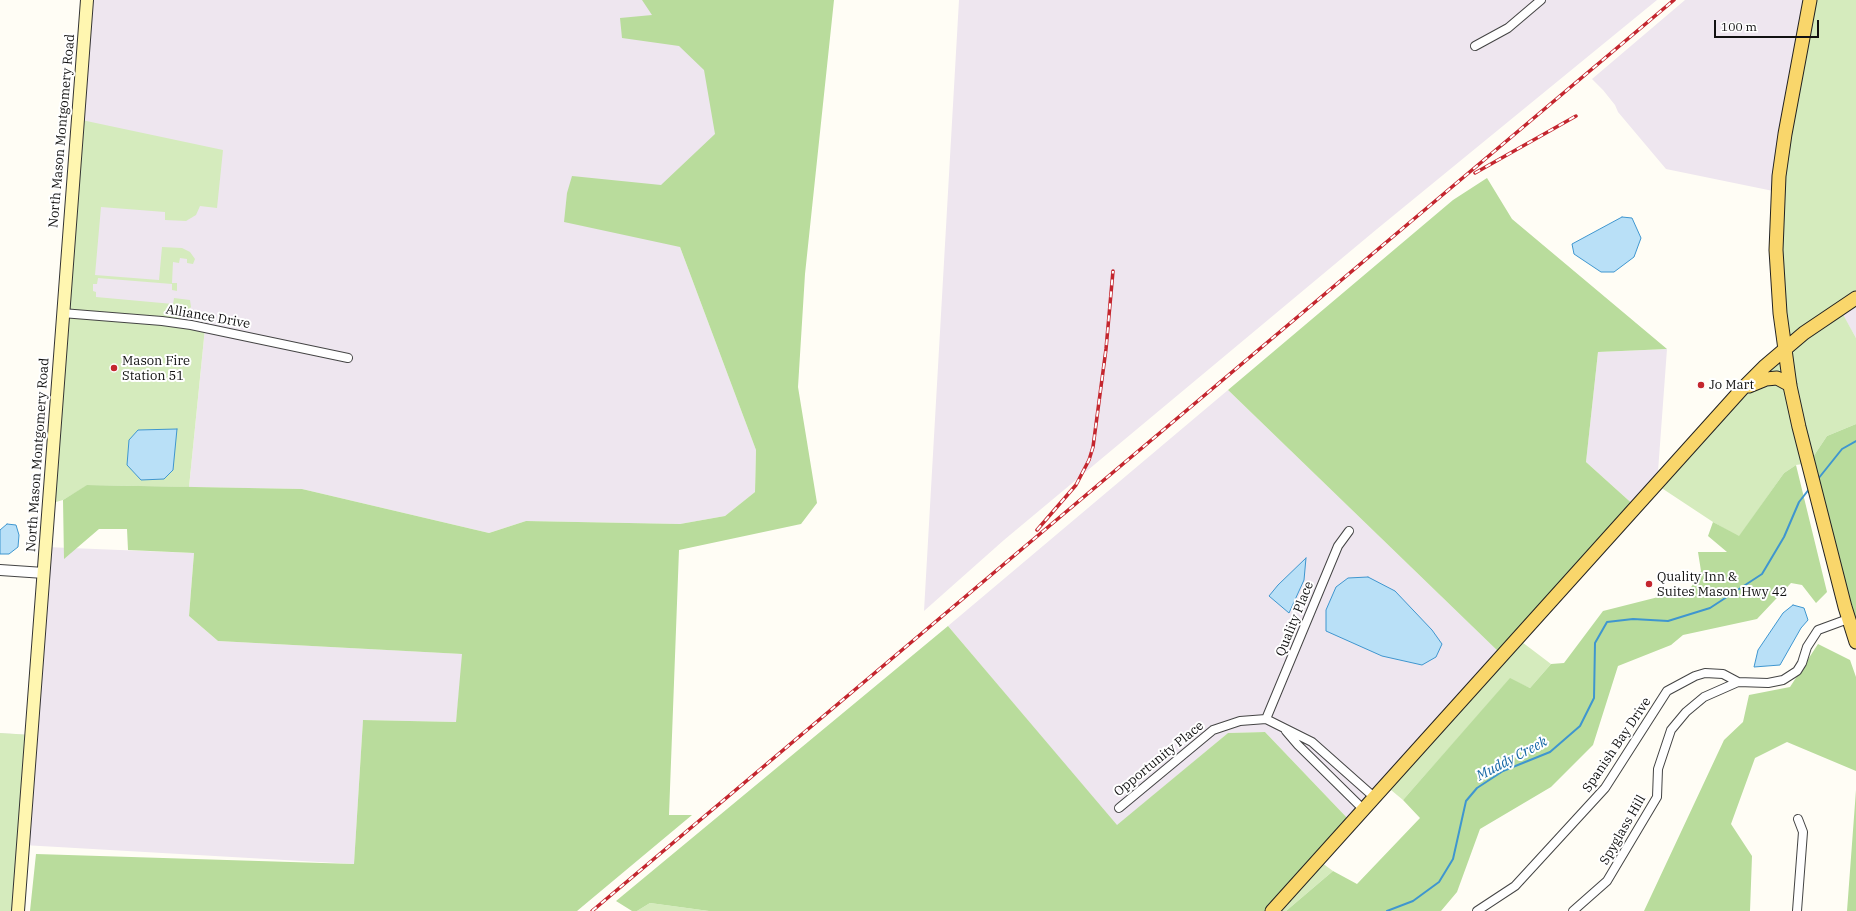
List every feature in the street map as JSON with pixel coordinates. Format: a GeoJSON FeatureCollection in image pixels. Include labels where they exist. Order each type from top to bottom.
{"type":"FeatureCollection","features":[{"type":"Feature","properties":{"kind":"main road","name":"North Mason Montgomery Road"},"geometry":{"type":"LineString","coordinates":[[18,911],[62,313],[87,0]]}},
{"type":"Feature","properties":{"kind":"main road"},"geometry":{"type":"LineString","coordinates":[[1810,0],[1785,134],[1777,202],[1777,265],[1784,349],[1790,384],[1848,619],[1856,642]]}},
{"type":"Feature","properties":{"kind":"main road"},"geometry":{"type":"LineString","coordinates":[[1272,911],[1742,389],[1784,349],[1830,314],[1856,298]]}},
{"type":"Feature","properties":{"kind":"main road"},"geometry":{"type":"LineString","coordinates":[[1742,389],[1766,378],[1777,378],[1790,384]]}},
{"type":"Feature","properties":{"kind":"street"},"geometry":{"type":"LineString","coordinates":[[1475,46],[1508,28],[1541,0]]}},
{"type":"Feature","properties":{"kind":"street","name":"Alliance Drive"},"geometry":{"type":"LineString","coordinates":[[62,313],[155,320],[191,325],[348,358]]}},
{"type":"Feature","properties":{"kind":"street","name":"Quality Place"},"geometry":{"type":"LineString","coordinates":[[1266,719],[1338,546],[1349,530]]}},
{"type":"Feature","properties":{"kind":"street"},"geometry":{"type":"LineString","coordinates":[[0,570],[44,573]]}},
{"type":"Feature","properties":{"kind":"street","name":"Spyglass Hill"},"geometry":{"type":"LineString","coordinates":[[1573,911],[1608,881],[1657,797],[1658,769],[1671,730],[1686,712],[1704,697],[1738,682],[1768,683],[1783,680],[1797,671],[1802,663],[1807,647],[1818,630],[1848,619]]}},
{"type":"Feature","properties":{"kind":"street","name":"Spanish Bay Drive"},"geometry":{"type":"LineString","coordinates":[[1477,911],[1515,886],[1605,788],[1667,691],[1695,676],[1705,673],[1723,674],[1738,682]]}},
{"type":"Feature","properties":{"kind":"street","name":"Opportunity Place"},"geometry":{"type":"LineString","coordinates":[[1119,808],[1213,730],[1240,720],[1266,719],[1312,742],[1374,797]]}},
{"type":"Feature","properties":{"kind":"street","name":"Opportunity Place"},"geometry":{"type":"LineString","coordinates":[[1283,727],[1363,809]]}},
{"type":"Feature","properties":{"kind":"street"},"geometry":{"type":"LineString","coordinates":[[1797,911],[1803,832],[1798,819]]}},
{"type":"Feature","properties":{"kind":"shaded area"},"geometry":{"type":"Polygon","coordinates":[[[87,0],[834,0],[680,247],[756,450],[755,492],[725,516],[680,524],[526,521],[489,533],[302,489],[189,487],[205,328],[62,313],[87,0]]]}},
{"type":"Feature","properties":{"kind":"shaded area"},"geometry":{"type":"Polygon","coordinates":[[[959,0],[1657,0],[1377,229],[1004,540],[924,611],[959,0]]]}},
{"type":"Feature","properties":{"kind":"shaded area"},"geometry":{"type":"Polygon","coordinates":[[[1685,0],[1810,0],[1778,192],[1666,169],[1618,112],[1615,105],[1603,90],[1592,79],[1685,0]]]}},
{"type":"Feature","properties":{"kind":"shaded area"},"geometry":{"type":"Polygon","coordinates":[[[1856,298],[1856,338],[1839,308],[1856,298]]]}},
{"type":"Feature","properties":{"kind":"shaded area"},"geometry":{"type":"Polygon","coordinates":[[[1667,349],[1657,485],[1637,508],[1586,462],[1598,352],[1667,349]]]}},
{"type":"Feature","properties":{"kind":"shaded area"},"geometry":{"type":"Polygon","coordinates":[[[1228,390],[1503,656],[1351,822],[1265,732],[1228,733],[1117,826],[948,626],[1228,390]]]}},
{"type":"Feature","properties":{"kind":"shaded area"},"geometry":{"type":"Polygon","coordinates":[[[46,547],[194,553],[189,616],[218,641],[463,654],[456,722],[363,720],[354,864],[23,845],[0,911],[0,733],[31,735],[46,547]]]}},
{"type":"Feature","properties":{"kind":"green space"},"geometry":{"type":"Polygon","coordinates":[[[642,0],[834,0],[805,274],[798,387],[817,503],[801,524],[679,550],[669,815],[692,815],[577,911],[30,911],[36,854],[354,864],[363,720],[456,722],[462,654],[218,641],[189,616],[194,553],[128,550],[127,529],[99,529],[64,559],[63,500],[87,485],[302,489],[489,533],[526,521],[680,524],[725,516],[755,492],[756,450],[680,247],[564,222],[567,193],[572,176],[661,185],[715,134],[704,70],[679,46],[622,38],[620,18],[652,15],[642,0]]]}},
{"type":"Feature","properties":{"kind":"green space"},"geometry":{"type":"Polygon","coordinates":[[[1810,0],[1856,0],[1856,299],[1840,309],[1856,338],[1856,424],[1827,436],[1809,463],[1796,465],[1784,473],[1739,537],[1713,522],[1657,485],[1784,349],[1778,192],[1810,0]]]}},
{"type":"Feature","properties":{"kind":"green space"},"geometry":{"type":"Polygon","coordinates":[[[77,119],[223,150],[217,208],[200,206],[196,215],[186,221],[165,220],[165,212],[101,207],[95,275],[159,280],[162,247],[182,248],[190,252],[195,259],[193,264],[187,263],[187,259],[180,258],[179,263],[173,262],[172,283],[177,283],[177,291],[172,290],[172,284],[98,278],[97,284],[93,284],[93,291],[96,292],[96,297],[173,304],[174,298],[190,300],[191,307],[175,322],[205,328],[189,487],[88,485],[63,500],[49,504],[77,119]]]}},
{"type":"Feature","properties":{"kind":"green space"},"geometry":{"type":"Polygon","coordinates":[[[1487,178],[1512,219],[1667,349],[1598,352],[1586,462],[1637,508],[1503,656],[1228,390],[1453,200],[1487,178]]]}},
{"type":"Feature","properties":{"kind":"green space"},"geometry":{"type":"Polygon","coordinates":[[[1856,424],[1856,642],[1809,463],[1827,436],[1856,424]]]}},
{"type":"Feature","properties":{"kind":"green space"},"geometry":{"type":"Polygon","coordinates":[[[1796,465],[1827,592],[1816,603],[1802,585],[1791,583],[1757,619],[1683,635],[1671,645],[1618,666],[1593,745],[1551,787],[1480,829],[1457,892],[1441,911],[1286,911],[1333,871],[1357,884],[1420,818],[1403,800],[1510,678],[1530,688],[1551,664],[1564,663],[1603,611],[1690,589],[1701,571],[1698,552],[1727,552],[1708,536],[1713,522],[1739,536],[1784,473],[1796,465]]]}},
{"type":"Feature","properties":{"kind":"green space"},"geometry":{"type":"Polygon","coordinates":[[[948,626],[1117,825],[1228,733],[1265,732],[1351,822],[1271,911],[709,911],[650,903],[637,911],[632,911],[616,901],[948,626]]]}},
{"type":"Feature","properties":{"kind":"green space"},"geometry":{"type":"Polygon","coordinates":[[[1518,639],[1551,664],[1530,688],[1510,679],[1403,800],[1385,785],[1518,639]]]}},
{"type":"Feature","properties":{"kind":"green space"},"geometry":{"type":"Polygon","coordinates":[[[1818,644],[1850,660],[1856,677],[1856,771],[1787,742],[1755,758],[1731,824],[1752,856],[1750,911],[1644,911],[1724,740],[1743,722],[1749,695],[1790,687],[1818,644]]]}},
{"type":"Feature","properties":{"kind":"green space"},"geometry":{"type":"Polygon","coordinates":[[[0,733],[32,735],[18,911],[0,911],[0,733]]]}},
{"type":"Feature","properties":{"kind":"green space"},"geometry":{"type":"Polygon","coordinates":[[[1856,790],[1856,911],[1847,911],[1856,790]]]}},
{"type":"Feature","properties":{"kind":"green space"},"geometry":{"type":"Polygon","coordinates":[[[1318,860],[1333,871],[1286,911],[1272,911],[1318,860]]]}},
{"type":"Feature","properties":{"kind":"green space"},"geometry":{"type":"Polygon","coordinates":[[[650,903],[709,911],[637,911],[650,903]]]}},
{"type":"Feature","properties":{"kind":"water"},"geometry":{"type":"Polygon","coordinates":[[[1622,217],[1632,218],[1641,238],[1634,257],[1614,272],[1601,272],[1574,254],[1572,244],[1622,217]]]}},
{"type":"Feature","properties":{"kind":"water"},"geometry":{"type":"Polygon","coordinates":[[[177,429],[173,470],[164,479],[141,480],[127,465],[129,440],[138,430],[177,429]]]}},
{"type":"Feature","properties":{"kind":"water"},"geometry":{"type":"Polygon","coordinates":[[[7,524],[16,525],[19,535],[18,547],[9,554],[0,554],[0,530],[7,524]]]}},
{"type":"Feature","properties":{"kind":"water"},"geometry":{"type":"Polygon","coordinates":[[[1306,558],[1304,580],[1289,613],[1269,596],[1278,585],[1306,558]]]}},
{"type":"Feature","properties":{"kind":"water"},"geometry":{"type":"Polygon","coordinates":[[[1368,577],[1395,591],[1432,630],[1442,644],[1436,657],[1422,665],[1382,656],[1326,631],[1326,610],[1336,587],[1348,578],[1368,577]]]}},
{"type":"Feature","properties":{"kind":"water"},"geometry":{"type":"Polygon","coordinates":[[[1793,605],[1804,608],[1808,620],[1801,628],[1780,665],[1754,667],[1758,650],[1783,613],[1793,605]]]}},
{"type":"Feature","properties":{"kind":"waterway","name":"Muddy Creek"},"geometry":{"type":"LineString","coordinates":[[1818,479],[1842,449],[1856,441]]}},
{"type":"Feature","properties":{"kind":"waterway","name":"Muddy Creek"},"geometry":{"type":"LineString","coordinates":[[1387,911],[1413,901],[1439,882],[1453,859],[1466,801],[1477,788],[1503,771],[1550,752],[1580,726],[1594,698],[1595,643],[1607,622],[1633,619],[1668,621],[1710,608],[1762,574],[1784,537],[1799,502],[1810,488]]}},
{"type":"Feature","properties":{"kind":"railway"},"geometry":{"type":"LineString","coordinates":[[592,911],[1674,0]]}},
{"type":"Feature","properties":{"kind":"railway"},"geometry":{"type":"LineString","coordinates":[[1475,173],[1576,116]]}},
{"type":"Feature","properties":{"kind":"railway"},"geometry":{"type":"LineString","coordinates":[[1037,530],[1076,485],[1089,460],[1093,447],[1106,349],[1113,271]]}},
{"type":"Feature","properties":{"kind":"place","name":"Mason Fire Station 51"},"geometry":{"type":"Point","coordinates":[114,368]}},
{"type":"Feature","properties":{"kind":"place","name":"Jo Mart"},"geometry":{"type":"Point","coordinates":[1701,385]}},
{"type":"Feature","properties":{"kind":"place","name":"Quality Inn & Suites Mason Hwy 42"},"geometry":{"type":"Point","coordinates":[1649,584]}}]}
